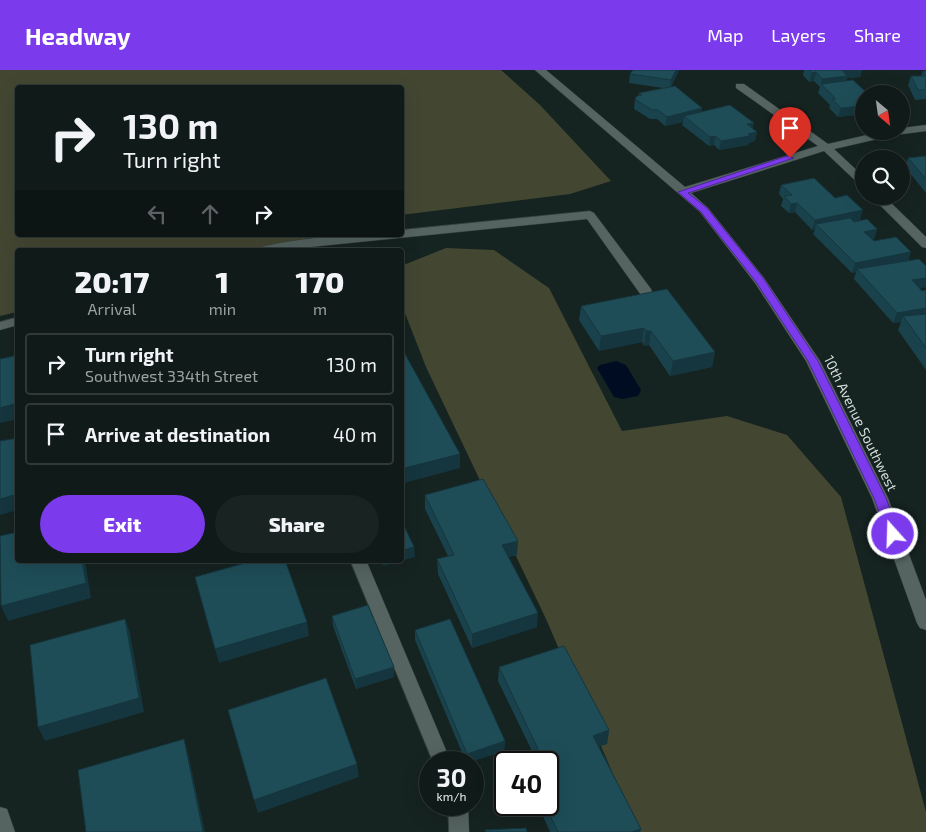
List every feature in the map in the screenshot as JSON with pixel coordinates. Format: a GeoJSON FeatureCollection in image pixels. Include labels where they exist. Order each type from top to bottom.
{"type":"FeatureCollection","features":[{"type":"Feature","properties":{"kind":"street","name":"10th Avenue Southwest"},"geometry":{"type":"LineString","coordinates":[[540,70],[704,210],[760,280],[813,361],[880,498],[926,623]]}},
{"type":"Feature","properties":{"kind":"street"},"geometry":{"type":"LineString","coordinates":[[740,86],[826,147],[855,174]]}},
{"type":"Feature","properties":{"kind":"street"},"geometry":{"type":"LineString","coordinates":[[682,192],[826,147],[926,128]]}},
{"type":"Feature","properties":{"kind":"street"},"geometry":{"type":"LineString","coordinates":[[886,205],[926,244]]}},
{"type":"Feature","properties":{"kind":"street"},"geometry":{"type":"LineString","coordinates":[[404,233],[590,215],[646,292]]}},
{"type":"Feature","properties":{"kind":"street"},"geometry":{"type":"LineString","coordinates":[[273,248],[286,245],[367,237]]}},
{"type":"Feature","properties":{"kind":"street"},"geometry":{"type":"LineString","coordinates":[[0,326],[15,322]]}},
{"type":"Feature","properties":{"kind":"street"},"geometry":{"type":"LineString","coordinates":[[359,563],[437,751]]}},
{"type":"Feature","properties":{"kind":"street"},"geometry":{"type":"LineString","coordinates":[[0,816],[5,832]]}},
{"type":"Feature","properties":{"kind":"street"},"geometry":{"type":"LineString","coordinates":[[458,816],[459,832]]}},
{"type":"Feature","properties":{"kind":"green space"},"geometry":{"type":"Polygon","coordinates":[[[0,70],[501,70],[540,105],[611,181],[570,194],[404,215],[404,85],[15,85],[15,237],[314,237],[270,248],[15,248],[15,312],[0,316],[0,70]]]}},
{"type":"Feature","properties":{"kind":"green space"},"geometry":{"type":"Polygon","coordinates":[[[446,248],[494,250],[549,288],[622,431],[727,416],[787,435],[841,497],[926,812],[926,832],[621,832],[626,804],[546,619],[426,367],[404,311],[404,265],[446,248]]]}},
{"type":"Feature","properties":{"kind":"water"},"geometry":{"type":"Polygon","coordinates":[[[616,361],[626,365],[641,390],[638,396],[622,399],[614,397],[597,368],[600,365],[616,361]]]}},
{"type":"Feature","properties":{"kind":"building"},"geometry":{"type":"Polygon","coordinates":[[[633,70],[676,70],[671,80],[630,74],[633,70]]]}},
{"type":"Feature","properties":{"kind":"building"},"geometry":{"type":"Polygon","coordinates":[[[809,70],[842,70],[847,76],[822,79],[816,72],[812,73],[809,70]]]}},
{"type":"Feature","properties":{"kind":"building"},"geometry":{"type":"Polygon","coordinates":[[[923,71],[926,71],[926,90],[918,90],[911,76],[925,76],[923,71]]]}},
{"type":"Feature","properties":{"kind":"building"},"geometry":{"type":"Polygon","coordinates":[[[853,80],[858,85],[855,85],[855,107],[841,108],[832,99],[836,99],[821,84],[853,80]]]}},
{"type":"Feature","properties":{"kind":"building"},"geometry":{"type":"Polygon","coordinates":[[[675,86],[702,108],[667,117],[658,110],[652,110],[635,99],[637,96],[642,95],[639,93],[675,86]]]}},
{"type":"Feature","properties":{"kind":"building"},"geometry":{"type":"Polygon","coordinates":[[[730,105],[754,123],[747,124],[757,132],[748,134],[750,136],[721,141],[715,136],[710,137],[684,116],[730,105]]]}},
{"type":"Feature","properties":{"kind":"building"},"geometry":{"type":"Polygon","coordinates":[[[926,156],[926,179],[910,160],[910,158],[926,156]]]}},
{"type":"Feature","properties":{"kind":"building"},"geometry":{"type":"Polygon","coordinates":[[[814,178],[835,198],[847,195],[855,202],[855,205],[863,210],[815,220],[797,203],[791,204],[784,196],[792,195],[781,185],[814,178]]]}},
{"type":"Feature","properties":{"kind":"building"},"geometry":{"type":"Polygon","coordinates":[[[850,218],[854,222],[867,219],[877,229],[864,232],[874,241],[896,237],[911,252],[855,263],[816,224],[850,218]]]}},
{"type":"Feature","properties":{"kind":"building"},"geometry":{"type":"Polygon","coordinates":[[[919,259],[926,266],[926,278],[912,280],[922,291],[926,290],[926,308],[897,313],[857,269],[919,259]]]}},
{"type":"Feature","properties":{"kind":"building"},"geometry":{"type":"Polygon","coordinates":[[[667,289],[715,352],[673,361],[651,331],[646,331],[644,328],[601,336],[581,306],[667,289]]]}},
{"type":"Feature","properties":{"kind":"building"},"geometry":{"type":"Polygon","coordinates":[[[926,314],[926,348],[903,316],[926,314]]]}},
{"type":"Feature","properties":{"kind":"building"},"geometry":{"type":"Polygon","coordinates":[[[404,352],[460,454],[404,468],[404,352]]]}},
{"type":"Feature","properties":{"kind":"building"},"geometry":{"type":"Polygon","coordinates":[[[15,356],[15,404],[0,408],[0,359],[15,356]]]}},
{"type":"Feature","properties":{"kind":"building"},"geometry":{"type":"Polygon","coordinates":[[[15,438],[15,495],[0,499],[0,441],[15,438]]]}},
{"type":"Feature","properties":{"kind":"building"},"geometry":{"type":"Polygon","coordinates":[[[483,479],[518,541],[502,545],[538,613],[472,634],[437,559],[454,555],[425,495],[483,479]]]}},
{"type":"Feature","properties":{"kind":"building"},"geometry":{"type":"Polygon","coordinates":[[[404,525],[414,547],[404,550],[404,525]]]}},
{"type":"Feature","properties":{"kind":"building"},"geometry":{"type":"Polygon","coordinates":[[[15,533],[15,563],[83,563],[86,583],[1,606],[0,536],[15,533]]]}},
{"type":"Feature","properties":{"kind":"building"},"geometry":{"type":"Polygon","coordinates":[[[245,563],[286,563],[307,622],[215,649],[195,577],[245,563]]]}},
{"type":"Feature","properties":{"kind":"building"},"geometry":{"type":"Polygon","coordinates":[[[368,605],[394,667],[355,679],[332,616],[368,605]]]}},
{"type":"Feature","properties":{"kind":"building"},"geometry":{"type":"Polygon","coordinates":[[[125,619],[139,698],[38,727],[30,645],[125,619]]]}},
{"type":"Feature","properties":{"kind":"building"},"geometry":{"type":"Polygon","coordinates":[[[450,619],[505,741],[476,751],[466,751],[415,630],[450,619]]]}},
{"type":"Feature","properties":{"kind":"building"},"geometry":{"type":"Polygon","coordinates":[[[564,646],[609,730],[593,736],[641,829],[631,832],[558,832],[550,816],[559,816],[559,751],[533,751],[538,749],[499,667],[564,646]]]}},
{"type":"Feature","properties":{"kind":"building"},"geometry":{"type":"Polygon","coordinates":[[[326,678],[357,764],[254,800],[228,710],[326,678]]]}},
{"type":"Feature","properties":{"kind":"building"},"geometry":{"type":"Polygon","coordinates":[[[184,739],[203,832],[86,832],[78,770],[184,739]]]}},
{"type":"Feature","properties":{"kind":"building"},"geometry":{"type":"Polygon","coordinates":[[[526,828],[527,832],[486,832],[485,830],[526,828]]]}},
{"type":"Feature","properties":{"kind":"route"},"geometry":{"type":"LineString","coordinates":[[790,158],[682,192],[704,210],[760,280],[813,361],[880,498],[893,534]]}}]}
